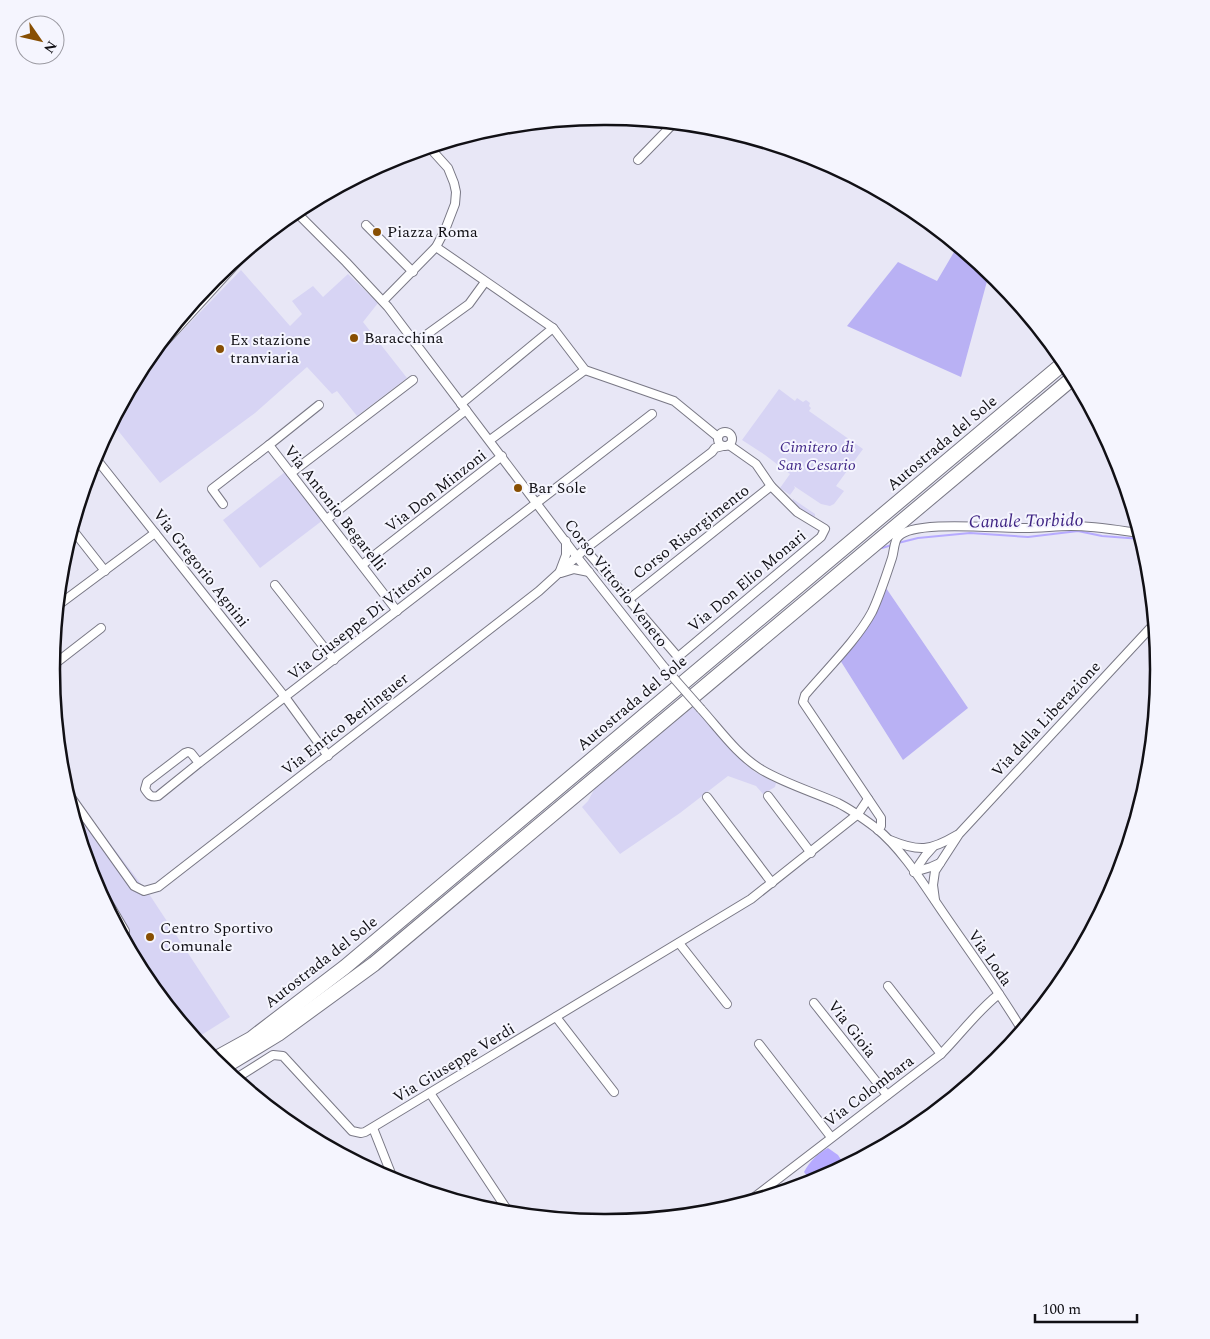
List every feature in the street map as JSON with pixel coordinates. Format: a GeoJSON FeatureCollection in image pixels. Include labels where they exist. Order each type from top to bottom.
{"type":"FeatureCollection","features":[{"type":"Feature","properties":{"kind":"highway","name":"Autostrada del Sole"},"geometry":{"type":"LineString","coordinates":[[221,1056],[251,1039],[345,967],[1059,368]]}},
{"type":"Feature","properties":{"kind":"highway","name":"Autostrada del Sole"},"geometry":{"type":"LineString","coordinates":[[229,1064],[278,1034],[374,964],[1068,382]]}},
{"type":"Feature","properties":{"kind":"street"},"geometry":{"type":"LineString","coordinates":[[638,160],[668,128]]}},
{"type":"Feature","properties":{"kind":"street"},"geometry":{"type":"LineString","coordinates":[[383,301],[436,248],[446,230],[455,204],[456,192],[448,168],[433,152]]}},
{"type":"Feature","properties":{"kind":"street","name":"Corso Vittorio Veneto"},"geometry":{"type":"LineString","coordinates":[[301,217],[383,301],[577,557],[664,667],[739,752],[750,762],[784,782],[839,804],[858,814],[888,839],[902,855],[935,902]]}},
{"type":"Feature","properties":{"kind":"street"},"geometry":{"type":"LineString","coordinates":[[366,225],[413,272]]}},
{"type":"Feature","properties":{"kind":"street"},"geometry":{"type":"LineString","coordinates":[[436,248],[553,328],[585,370],[674,401],[718,436],[718,441],[756,464],[771,486]]}},
{"type":"Feature","properties":{"kind":"street"},"geometry":{"type":"LineString","coordinates":[[415,343],[469,304],[485,282]]}},
{"type":"Feature","properties":{"kind":"street"},"geometry":{"type":"LineString","coordinates":[[327,519],[464,407],[553,328]]}},
{"type":"Feature","properties":{"kind":"street"},"geometry":{"type":"LineString","coordinates":[[490,440],[585,370]]}},
{"type":"Feature","properties":{"kind":"street"},"geometry":{"type":"LineString","coordinates":[[291,473],[413,380]]}},
{"type":"Feature","properties":{"kind":"street","name":"Via Antonio Begarelli"},"geometry":{"type":"LineString","coordinates":[[223,504],[212,489],[319,405]]}},
{"type":"Feature","properties":{"kind":"street","name":"Via Giuseppe Di Vittorio"},"geometry":{"type":"LineString","coordinates":[[199,763],[191,753],[185,753],[147,782],[145,789],[150,796],[158,796],[652,414]]}},
{"type":"Feature","properties":{"kind":"street"},"geometry":{"type":"LineString","coordinates":[[718,436],[722,433],[729,433],[732,440],[726,446]]}},
{"type":"Feature","properties":{"kind":"street","name":"Via Antonio Begarelli"},"geometry":{"type":"LineString","coordinates":[[269,445],[397,611]]}},
{"type":"Feature","properties":{"kind":"street","name":"Via Enrico Berlinguer"},"geometry":{"type":"LineString","coordinates":[[78,806],[134,886],[144,891],[158,887],[539,591],[585,549],[715,448],[726,446]]}},
{"type":"Feature","properties":{"kind":"street","name":"Via Don Minzoni"},"geometry":{"type":"LineString","coordinates":[[362,566],[502,456]]}},
{"type":"Feature","properties":{"kind":"street","name":"Via Gregorio Agnini"},"geometry":{"type":"LineString","coordinates":[[100,464],[285,697],[328,756]]}},
{"type":"Feature","properties":{"kind":"street","name":"Via Don Elio Monari"},"geometry":{"type":"LineString","coordinates":[[585,549],[678,657],[821,537],[825,529],[797,512],[771,486]]}},
{"type":"Feature","properties":{"kind":"street","name":"Corso Risorgimento"},"geometry":{"type":"LineString","coordinates":[[628,600],[771,486]]}},
{"type":"Feature","properties":{"kind":"street"},"geometry":{"type":"LineString","coordinates":[[878,830],[881,826],[881,818],[803,702],[805,695],[859,632],[871,612],[887,574],[896,544],[905,531],[928,527],[1024,528],[1072,526],[1132,532]]}},
{"type":"Feature","properties":{"kind":"street"},"geometry":{"type":"LineString","coordinates":[[65,601],[155,533]]}},
{"type":"Feature","properties":{"kind":"street"},"geometry":{"type":"LineString","coordinates":[[77,535],[105,571]]}},
{"type":"Feature","properties":{"kind":"street"},"geometry":{"type":"LineString","coordinates":[[560,573],[566,555],[566,541]]}},
{"type":"Feature","properties":{"kind":"street"},"geometry":{"type":"LineString","coordinates":[[560,573],[574,569],[589,572]]}},
{"type":"Feature","properties":{"kind":"street"},"geometry":{"type":"LineString","coordinates":[[276,585],[334,660]]}},
{"type":"Feature","properties":{"kind":"street"},"geometry":{"type":"LineString","coordinates":[[60,660],[101,628]]}},
{"type":"Feature","properties":{"kind":"street","name":"Via della Liberazione"},"geometry":{"type":"LineString","coordinates":[[935,902],[933,885],[935,871],[959,834],[1149,630]]}},
{"type":"Feature","properties":{"kind":"street"},"geometry":{"type":"LineString","coordinates":[[768,796],[811,853]]}},
{"type":"Feature","properties":{"kind":"street"},"geometry":{"type":"LineString","coordinates":[[708,798],[772,883]]}},
{"type":"Feature","properties":{"kind":"street"},"geometry":{"type":"LineString","coordinates":[[858,814],[868,799]]}},
{"type":"Feature","properties":{"kind":"street","name":"Via Giuseppe Verdi"},"geometry":{"type":"LineString","coordinates":[[369,1130],[751,899],[858,814]]}},
{"type":"Feature","properties":{"kind":"street","name":"Via della Liberazione"},"geometry":{"type":"LineString","coordinates":[[888,839],[910,847],[924,848],[943,843],[959,834]]}},
{"type":"Feature","properties":{"kind":"street","name":"Via della Liberazione"},"geometry":{"type":"LineString","coordinates":[[914,872],[935,846]]}},
{"type":"Feature","properties":{"kind":"street"},"geometry":{"type":"LineString","coordinates":[[914,872],[931,868],[940,863]]}},
{"type":"Feature","properties":{"kind":"street","name":"Via Loda"},"geometry":{"type":"LineString","coordinates":[[935,902],[1019,1025]]}},
{"type":"Feature","properties":{"kind":"street"},"geometry":{"type":"LineString","coordinates":[[679,943],[727,1004]]}},
{"type":"Feature","properties":{"kind":"street"},"geometry":{"type":"LineString","coordinates":[[888,986],[941,1054]]}},
{"type":"Feature","properties":{"kind":"street","name":"Via Colombara"},"geometry":{"type":"LineString","coordinates":[[762,1191],[941,1054],[984,1006],[999,994]]}},
{"type":"Feature","properties":{"kind":"street","name":"Via Gioia"},"geometry":{"type":"LineString","coordinates":[[814,1003],[886,1095]]}},
{"type":"Feature","properties":{"kind":"street"},"geometry":{"type":"LineString","coordinates":[[556,1017],[614,1092]]}},
{"type":"Feature","properties":{"kind":"street"},"geometry":{"type":"LineString","coordinates":[[759,1044],[832,1137]]}},
{"type":"Feature","properties":{"kind":"street"},"geometry":{"type":"LineString","coordinates":[[242,1075],[273,1055],[283,1056],[352,1131],[361,1133],[369,1130],[388,1169]]}},
{"type":"Feature","properties":{"kind":"street"},"geometry":{"type":"LineString","coordinates":[[430,1093],[504,1205]]}},
{"type":"Feature","properties":{"kind":"green space"},"geometry":{"type":"Polygon","coordinates":[[[241,270],[290,326],[302,314],[292,301],[313,286],[323,297],[348,274],[378,303],[363,322],[407,378],[357,416],[337,391],[332,394],[307,367],[255,413],[160,483],[116,428],[133,397],[166,347],[241,270]]]}},
{"type":"Feature","properties":{"kind":"green space","name":"Cimitero di San Cesario"},"geometry":{"type":"Polygon","coordinates":[[[779,389],[795,401],[797,398],[803,402],[806,400],[810,403],[809,406],[811,408],[809,411],[863,449],[836,486],[844,491],[834,504],[830,506],[821,504],[794,486],[795,488],[790,495],[780,488],[790,474],[742,440],[779,389]]]}},
{"type":"Feature","properties":{"kind":"green space"},"geometry":{"type":"Polygon","coordinates":[[[285,472],[323,520],[260,568],[223,520],[285,472]]]}},
{"type":"Feature","properties":{"kind":"green space"},"geometry":{"type":"Polygon","coordinates":[[[793,499],[815,514],[814,518],[811,518],[795,506],[792,501],[793,499]]]}},
{"type":"Feature","properties":{"kind":"green space"},"geometry":{"type":"Polygon","coordinates":[[[693,707],[744,763],[755,772],[776,783],[775,787],[763,794],[756,786],[728,776],[680,813],[620,854],[582,807],[588,801],[595,788],[693,707]]]}},
{"type":"Feature","properties":{"kind":"green space","name":"Centro Sportivo Comunale"},"geometry":{"type":"Polygon","coordinates":[[[76,799],[151,897],[230,1017],[201,1035],[152,972],[116,911],[101,878],[76,799]]]}},
{"type":"Feature","properties":{"kind":"shaded area"},"geometry":{"type":"Polygon","coordinates":[[[954,252],[987,281],[961,377],[847,326],[898,262],[937,281],[954,252]]]}},
{"type":"Feature","properties":{"kind":"shaded area"},"geometry":{"type":"Polygon","coordinates":[[[886,588],[968,708],[903,760],[840,660],[878,608],[886,588]]]}},
{"type":"Feature","properties":{"kind":"shaded area"},"geometry":{"type":"Polygon","coordinates":[[[828,1148],[838,1155],[841,1160],[807,1176],[804,1172],[820,1153],[828,1148]]]}},
{"type":"Feature","properties":{"kind":"waterway","name":"Canale Torbido"},"geometry":{"type":"LineString","coordinates":[[898,543],[918,538],[970,533],[1028,537],[1078,531],[1102,536],[1134,538]]}},
{"type":"Feature","properties":{"kind":"waterway","name":"Canale Torbido"},"geometry":{"type":"LineString","coordinates":[[882,548],[892,545]]}},
{"type":"Feature","properties":{"kind":"place","name":"Piazza Roma"},"geometry":{"type":"Point","coordinates":[377,232]}},
{"type":"Feature","properties":{"kind":"place","name":"Baracchina"},"geometry":{"type":"Point","coordinates":[354,338]}},
{"type":"Feature","properties":{"kind":"place","name":"Ex stazione tranviaria"},"geometry":{"type":"Point","coordinates":[220,349]}},
{"type":"Feature","properties":{"kind":"place","name":"Bar Sole"},"geometry":{"type":"Point","coordinates":[518,488]}},
{"type":"Feature","properties":{"kind":"place","name":"Centro Sportivo Comunale"},"geometry":{"type":"Point","coordinates":[150,937]}}]}
